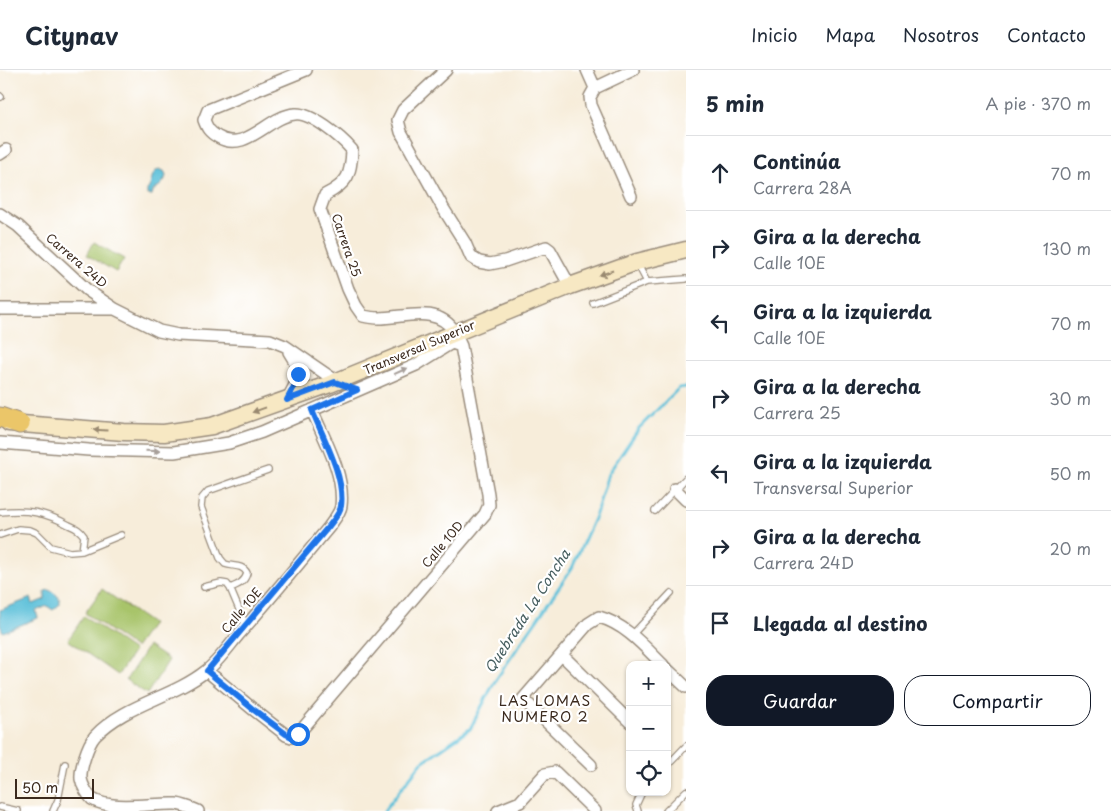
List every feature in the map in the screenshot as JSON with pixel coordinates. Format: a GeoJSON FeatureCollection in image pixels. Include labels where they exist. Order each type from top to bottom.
{"type":"FeatureCollection","features":[{"type":"Feature","properties":{"kind":"main road","name":"Transversal Superior"},"geometry":{"type":"LineString","coordinates":[[0,422],[124,432],[164,433],[212,426],[458,339],[570,286],[637,262],[686,250]]}},
{"type":"Feature","properties":{"kind":"main road"},"geometry":{"type":"LineString","coordinates":[[0,418],[20,424]]}},
{"type":"Feature","properties":{"kind":"street","name":"Carrera 25"},"geometry":{"type":"LineString","coordinates":[[306,70],[208,110],[204,120],[208,131],[225,141],[248,138],[283,117],[296,114],[308,116],[344,140],[352,150],[351,170],[339,187],[325,195],[320,209],[356,306],[363,316],[377,318],[414,314],[430,315],[446,322],[458,339]]}},
{"type":"Feature","properties":{"kind":"street"},"geometry":{"type":"LineString","coordinates":[[446,70],[403,110],[398,120],[401,132],[471,257],[480,262],[490,264],[546,247],[550,250],[570,286]]}},
{"type":"Feature","properties":{"kind":"street"},"geometry":{"type":"LineString","coordinates":[[587,70],[596,88]]}},
{"type":"Feature","properties":{"kind":"street"},"geometry":{"type":"LineString","coordinates":[[631,196],[591,105],[590,97],[596,88],[633,70]]}},
{"type":"Feature","properties":{"kind":"street","name":"Carrera 24D"},"geometry":{"type":"LineString","coordinates":[[0,214],[18,226],[87,290],[115,309],[159,331],[178,335],[270,340],[285,346],[335,382],[357,390]]}},
{"type":"Feature","properties":{"kind":"street"},"geometry":{"type":"LineString","coordinates":[[0,309],[115,309]]}},
{"type":"Feature","properties":{"kind":"street"},"geometry":{"type":"LineString","coordinates":[[0,444],[89,450],[174,452],[230,443],[262,432],[416,365],[458,339]]}},
{"type":"Feature","properties":{"kind":"street","name":"Calle 10D"},"geometry":{"type":"LineString","coordinates":[[207,671],[286,734],[292,737],[298,734],[485,514],[489,505],[488,494],[458,339]]}},
{"type":"Feature","properties":{"kind":"street"},"geometry":{"type":"LineString","coordinates":[[285,346],[298,366],[297,381],[287,400]]}},
{"type":"Feature","properties":{"kind":"street","name":"Calle 10E"},"geometry":{"type":"LineString","coordinates":[[198,811],[175,804],[108,808],[99,805],[85,790],[81,779],[84,759],[94,737],[120,715],[168,693],[207,671],[329,526],[341,508],[336,469],[312,410]]}},
{"type":"Feature","properties":{"kind":"street"},"geometry":{"type":"LineString","coordinates":[[675,489],[686,500]]}},
{"type":"Feature","properties":{"kind":"street"},"geometry":{"type":"LineString","coordinates":[[591,765],[523,699],[588,624],[599,617],[612,620],[632,635],[659,661]]}},
{"type":"Feature","properties":{"kind":"street"},"geometry":{"type":"LineString","coordinates":[[562,655],[626,718]]}},
{"type":"Feature","properties":{"kind":"street"},"geometry":{"type":"LineString","coordinates":[[671,673],[686,687]]}},
{"type":"Feature","properties":{"kind":"street"},"geometry":{"type":"LineString","coordinates":[[498,811],[520,802],[545,774],[555,772],[595,811]]}},
{"type":"Feature","properties":{"kind":"lane"},"geometry":{"type":"LineString","coordinates":[[637,262],[647,282]]}},
{"type":"Feature","properties":{"kind":"lane"},"geometry":{"type":"LineString","coordinates":[[593,304],[647,282],[686,279]]}},
{"type":"Feature","properties":{"kind":"lane"},"geometry":{"type":"LineString","coordinates":[[230,588],[242,583],[247,573],[239,566],[225,564],[220,558],[201,506],[202,498],[208,492],[268,470]]}},
{"type":"Feature","properties":{"kind":"lane"},"geometry":{"type":"LineString","coordinates":[[654,511],[686,478]]}},
{"type":"Feature","properties":{"kind":"lane"},"geometry":{"type":"LineString","coordinates":[[0,512],[17,510],[55,517],[80,530],[84,536],[82,551]]}},
{"type":"Feature","properties":{"kind":"lane"},"geometry":{"type":"LineString","coordinates":[[0,535],[23,529],[37,533],[51,547],[70,552],[82,551],[121,535]]}},
{"type":"Feature","properties":{"kind":"lane"},"geometry":{"type":"LineString","coordinates":[[204,588],[222,583],[227,584],[246,626]]}},
{"type":"Feature","properties":{"kind":"lane"},"geometry":{"type":"LineString","coordinates":[[632,635],[671,593]]}},
{"type":"Feature","properties":{"kind":"lane"},"geometry":{"type":"LineString","coordinates":[[671,762],[686,746]]}},
{"type":"Feature","properties":{"kind":"lane"},"geometry":{"type":"LineString","coordinates":[[53,811],[58,800],[65,764]]}},
{"type":"Feature","properties":{"kind":"lane"},"geometry":{"type":"LineString","coordinates":[[666,811],[686,791]]}},
{"type":"Feature","properties":{"kind":"lane"},"geometry":{"type":"LineString","coordinates":[[638,811],[636,805],[640,796]]}},
{"type":"Feature","properties":{"kind":"lane"},"geometry":{"type":"LineString","coordinates":[[0,807],[18,811]]}},
{"type":"Feature","properties":{"kind":"green space"},"geometry":{"type":"Polygon","coordinates":[[[94,242],[124,259],[116,272],[87,255],[94,242]]]}},
{"type":"Feature","properties":{"kind":"green space"},"geometry":{"type":"Polygon","coordinates":[[[102,589],[152,624],[135,648],[85,613],[102,589]]]}},
{"type":"Feature","properties":{"kind":"green space"},"geometry":{"type":"Polygon","coordinates":[[[84,616],[134,651],[118,675],[68,640],[84,616]]]}},
{"type":"Feature","properties":{"kind":"green space"},"geometry":{"type":"Polygon","coordinates":[[[148,646],[169,660],[147,694],[126,680],[148,646]]]}},
{"type":"Feature","properties":{"kind":"water"},"geometry":{"type":"Polygon","coordinates":[[[159,169],[164,171],[166,175],[164,180],[153,191],[152,195],[147,195],[152,177],[159,169]]]}},
{"type":"Feature","properties":{"kind":"water"},"geometry":{"type":"Polygon","coordinates":[[[49,590],[57,596],[60,604],[53,610],[47,606],[36,611],[38,618],[3,632],[0,625],[0,610],[31,598],[33,604],[45,599],[45,591],[49,590]]]}},
{"type":"Feature","properties":{"kind":"waterway","name":"Quebrada La Concha"},"geometry":{"type":"LineString","coordinates":[[384,811],[422,762],[470,729],[495,681],[572,568],[596,514],[608,474],[639,428],[679,388],[686,387]]}},
{"type":"Feature","properties":{"kind":"district","name":"LAS LOMAS NUMERO 2"},"geometry":{"type":"Point","coordinates":[545,708]}},
{"type":"Feature","properties":{"kind":"route"},"geometry":{"type":"LineString","coordinates":[[298,374],[297,381],[287,400],[335,382],[357,390],[312,410],[336,469],[341,508],[329,526],[207,671],[286,734],[292,737],[298,734]]}}]}
